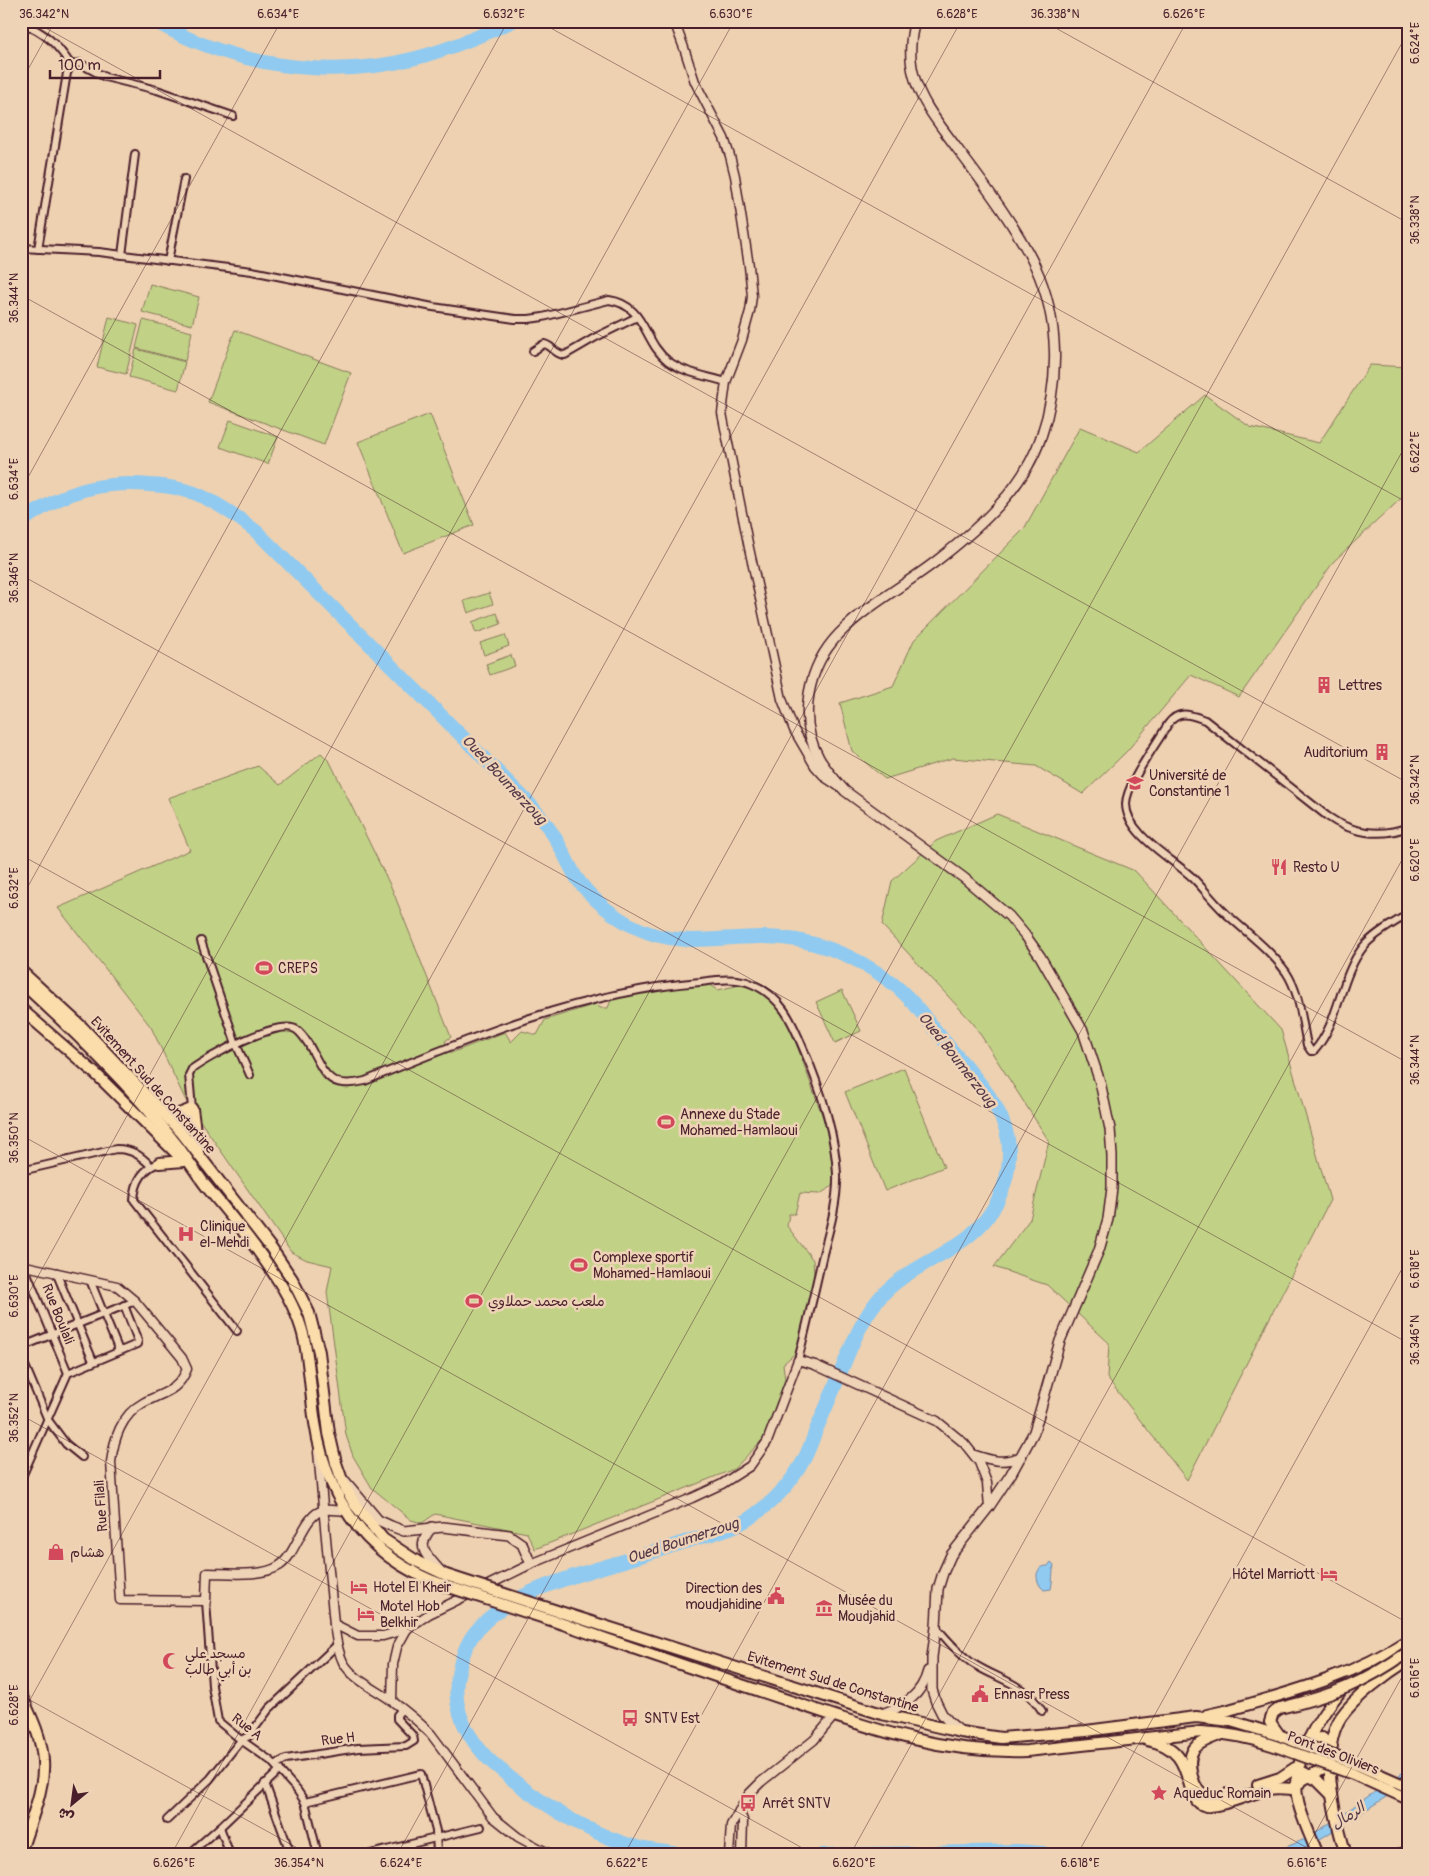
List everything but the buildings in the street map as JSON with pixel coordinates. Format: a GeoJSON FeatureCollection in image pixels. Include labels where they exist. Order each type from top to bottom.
{"type":"FeatureCollection","features":[{"type":"Feature","properties":{"kind":"main road"},"geometry":{"type":"LineString","coordinates":[[915,21],[912,32],[911,52],[914,76],[922,96],[935,119],[1020,239],[1044,287],[1054,332],[1054,374],[1046,420],[1036,451],[1018,482],[1002,503],[939,559],[849,624],[830,644],[819,661],[813,678],[808,698],[808,721],[812,741],[819,757],[830,775],[845,791],[964,878],[1009,916],[1040,956],[1056,988],[1083,1031],[1100,1082],[1110,1129],[1112,1156],[1112,1188],[1108,1220],[1090,1273],[1060,1341],[1034,1432],[1022,1456],[989,1507],[951,1555],[943,1573],[937,1601],[932,1657],[932,1690],[936,1702],[950,1723],[961,1732]]}},
{"type":"Feature","properties":{"kind":"main road","name":"Evitement Sud de Constantine"},"geometry":{"type":"LineString","coordinates":[[21,971],[84,1028],[181,1132],[271,1248],[303,1299],[319,1352],[329,1432],[336,1463],[341,1478],[355,1505],[383,1539],[444,1578]]}},
{"type":"Feature","properties":{"kind":"main road","name":"Evitement Sud de Constantine"},"geometry":{"type":"LineString","coordinates":[[21,982],[88,1046],[128,1088],[176,1145],[278,1280],[298,1318],[305,1342],[315,1424],[325,1469],[331,1484],[347,1511],[377,1548],[393,1561],[419,1577],[444,1578]]}},
{"type":"Feature","properties":{"kind":"main road"},"geometry":{"type":"LineString","coordinates":[[21,1009],[97,1075],[203,1181]]}},
{"type":"Feature","properties":{"kind":"main road"},"geometry":{"type":"LineString","coordinates":[[152,1102],[172,1115],[181,1114],[192,1109],[198,1154]]}},
{"type":"Feature","properties":{"kind":"main road"},"geometry":{"type":"LineString","coordinates":[[155,1164],[169,1155],[169,1146]]}},
{"type":"Feature","properties":{"kind":"main road"},"geometry":{"type":"LineString","coordinates":[[155,1164],[184,1161]]}},
{"type":"Feature","properties":{"kind":"main road"},"geometry":{"type":"LineString","coordinates":[[341,1478],[378,1520],[404,1531],[432,1527],[509,1535],[522,1544],[531,1564]]}},
{"type":"Feature","properties":{"kind":"main road"},"geometry":{"type":"LineString","coordinates":[[432,1527],[424,1538],[423,1545],[428,1556],[444,1578],[559,1617],[678,1664],[906,1738],[967,1750],[998,1752],[1027,1751],[1201,1732],[1225,1732]]}},
{"type":"Feature","properties":{"kind":"main road","name":"Evitement Sud de Constantine"},"geometry":{"type":"LineString","coordinates":[[559,1617],[882,1714],[961,1732],[1001,1738],[1019,1737],[1196,1717],[1231,1721],[1281,1736]]}},
{"type":"Feature","properties":{"kind":"main road"},"geometry":{"type":"LineString","coordinates":[[1196,1717],[1225,1711],[1295,1691],[1355,1670],[1408,1640]]}},
{"type":"Feature","properties":{"kind":"main road"},"geometry":{"type":"LineString","coordinates":[[1281,1736],[1270,1722],[1273,1713],[1280,1708],[1314,1700],[1345,1689],[1386,1667],[1408,1652]]}},
{"type":"Feature","properties":{"kind":"main road"},"geometry":{"type":"LineString","coordinates":[[882,1714],[899,1708],[914,1697],[925,1682],[932,1657]]}},
{"type":"Feature","properties":{"kind":"main road"},"geometry":{"type":"LineString","coordinates":[[1346,1854],[1331,1794],[1329,1766],[1340,1718],[1359,1697],[1408,1660]]}},
{"type":"Feature","properties":{"kind":"main road"},"geometry":{"type":"LineString","coordinates":[[1318,1855],[1300,1809],[1296,1787],[1298,1768],[1309,1739],[1329,1706],[1355,1670]]}},
{"type":"Feature","properties":{"kind":"main road"},"geometry":{"type":"LineString","coordinates":[[21,1696],[37,1729],[43,1761],[40,1789],[21,1855]]}},
{"type":"Feature","properties":{"kind":"main road"},"geometry":{"type":"LineString","coordinates":[[1225,1732],[1200,1743],[1192,1754],[1190,1763],[1196,1786],[1202,1795],[1207,1798],[1218,1798],[1272,1781],[1280,1778],[1293,1768],[1298,1768],[1311,1776],[1331,1794]]}},
{"type":"Feature","properties":{"kind":"main road","name":"Pont des Oliviers"},"geometry":{"type":"LineString","coordinates":[[1225,1732],[1252,1738],[1353,1774],[1408,1799]]}},
{"type":"Feature","properties":{"kind":"main road","name":"Pont des Oliviers"},"geometry":{"type":"LineString","coordinates":[[1281,1736],[1358,1765],[1408,1787]]}},
{"type":"Feature","properties":{"kind":"main road"},"geometry":{"type":"LineString","coordinates":[[1139,1738],[1159,1743],[1176,1753],[1184,1764],[1193,1794],[1205,1806],[1216,1805],[1276,1788],[1290,1789],[1329,1766]]}},
{"type":"Feature","properties":{"kind":"main road"},"geometry":{"type":"LineString","coordinates":[[1309,1739],[1322,1738],[1332,1747]]}},
{"type":"Feature","properties":{"kind":"main road"},"geometry":{"type":"LineString","coordinates":[[1398,1855],[1408,1852]]}},
{"type":"Feature","properties":{"kind":"street"},"geometry":{"type":"LineString","coordinates":[[674,21],[695,82],[724,138],[737,188],[752,296],[742,340],[726,382],[722,413],[724,430],[782,699],[794,730],[814,766],[826,778],[845,791]]}},
{"type":"Feature","properties":{"kind":"street"},"geometry":{"type":"LineString","coordinates":[[21,23],[38,30],[60,48],[71,65]]}},
{"type":"Feature","properties":{"kind":"street"},"geometry":{"type":"LineString","coordinates":[[38,249],[67,73],[71,65],[79,63],[105,78],[157,90],[233,116]]}},
{"type":"Feature","properties":{"kind":"street"},"geometry":{"type":"LineString","coordinates":[[122,255],[135,154]]}},
{"type":"Feature","properties":{"kind":"street"},"geometry":{"type":"LineString","coordinates":[[168,261],[184,179]]}},
{"type":"Feature","properties":{"kind":"street"},"geometry":{"type":"LineString","coordinates":[[21,248],[99,252],[252,271],[434,307],[491,316],[529,319],[563,313],[609,300],[626,304],[632,309],[660,353],[668,361],[694,373],[726,382]]}},
{"type":"Feature","properties":{"kind":"street"},"geometry":{"type":"LineString","coordinates":[[534,351],[547,344],[556,352],[565,355],[596,336],[637,317]]}},
{"type":"Feature","properties":{"kind":"street"},"geometry":{"type":"LineString","coordinates":[[1408,828],[1380,833],[1344,827],[1327,816],[1205,720],[1186,714],[1176,716],[1168,724],[1131,786],[1126,802],[1130,819],[1142,835],[1192,877],[1231,919],[1270,953],[1286,973],[1295,993],[1307,1045],[1311,1051],[1314,1051],[1324,1038],[1340,992],[1357,956],[1366,944],[1408,914]]}},
{"type":"Feature","properties":{"kind":"street"},"geometry":{"type":"LineString","coordinates":[[201,941],[236,1044],[250,1075]]}},
{"type":"Feature","properties":{"kind":"street"},"geometry":{"type":"LineString","coordinates":[[192,1109],[189,1075],[192,1069],[236,1044],[270,1030],[292,1028],[297,1030],[306,1040],[331,1080],[342,1084],[353,1084],[365,1081],[465,1041],[605,996],[676,984],[716,980],[738,980],[750,983],[764,990],[783,1007],[796,1031],[818,1088],[836,1156],[836,1194],[831,1222],[798,1360],[767,1442],[750,1466],[722,1484],[692,1498],[531,1564],[429,1614],[406,1629],[383,1636],[358,1636],[334,1624]]}},
{"type":"Feature","properties":{"kind":"street"},"geometry":{"type":"LineString","coordinates":[[21,1171],[116,1149],[128,1149],[155,1164],[140,1177],[135,1188],[134,1200],[237,1331]]}},
{"type":"Feature","properties":{"kind":"street","name":"Rue Filali"},"geometry":{"type":"LineString","coordinates":[[23,1265],[117,1286],[135,1301],[182,1358],[187,1369],[175,1388],[141,1404],[130,1413],[119,1429],[114,1441],[111,1462],[119,1599],[206,1601]]}},
{"type":"Feature","properties":{"kind":"street","name":"Rue Boulali"},"geometry":{"type":"LineString","coordinates":[[23,1265],[68,1373]]}},
{"type":"Feature","properties":{"kind":"street"},"geometry":{"type":"LineString","coordinates":[[56,1272],[93,1361]]}},
{"type":"Feature","properties":{"kind":"street"},"geometry":{"type":"LineString","coordinates":[[90,1280],[119,1350]]}},
{"type":"Feature","properties":{"kind":"street"},"geometry":{"type":"LineString","coordinates":[[21,1347],[135,1301]]}},
{"type":"Feature","properties":{"kind":"street"},"geometry":{"type":"LineString","coordinates":[[22,1474],[68,1373],[136,1344],[138,1340],[124,1305]]}},
{"type":"Feature","properties":{"kind":"street"},"geometry":{"type":"LineString","coordinates":[[21,1356],[48,1420],[66,1444],[82,1456]]}},
{"type":"Feature","properties":{"kind":"street"},"geometry":{"type":"LineString","coordinates":[[798,1360],[858,1384],[936,1420],[975,1455],[995,1462],[1012,1461],[1022,1456]]}},
{"type":"Feature","properties":{"kind":"street"},"geometry":{"type":"LineString","coordinates":[[315,1424],[334,1624],[337,1644],[343,1662],[350,1670],[419,1723],[439,1744],[493,1817],[518,1837],[552,1855]]}},
{"type":"Feature","properties":{"kind":"street"},"geometry":{"type":"LineString","coordinates":[[975,1455],[987,1483],[989,1507]]}},
{"type":"Feature","properties":{"kind":"street"},"geometry":{"type":"LineString","coordinates":[[206,1601],[207,1573],[267,1572],[281,1566],[294,1550],[312,1517],[323,1510],[347,1511]]}},
{"type":"Feature","properties":{"kind":"street","name":"Rue A"},"geometry":{"type":"LineString","coordinates":[[206,1601],[212,1686],[218,1721],[277,1767],[297,1790],[304,1802],[318,1855]]}},
{"type":"Feature","properties":{"kind":"street"},"geometry":{"type":"LineString","coordinates":[[936,1627],[964,1657],[1024,1690],[1042,1711]]}},
{"type":"Feature","properties":{"kind":"street"},"geometry":{"type":"LineString","coordinates":[[392,1701],[393,1664],[397,1647],[406,1629]]}},
{"type":"Feature","properties":{"kind":"street"},"geometry":{"type":"LineString","coordinates":[[167,1820],[210,1779],[241,1740],[249,1736],[269,1709],[337,1644]]}},
{"type":"Feature","properties":{"kind":"street","name":"Rue H"},"geometry":{"type":"LineString","coordinates":[[277,1767],[286,1758],[358,1748],[406,1746],[411,1744],[414,1738],[397,1720],[397,1715],[402,1709]]}},
{"type":"Feature","properties":{"kind":"street"},"geometry":{"type":"LineString","coordinates":[[729,1855],[730,1832],[733,1820],[754,1788],[814,1740],[834,1716]]}},
{"type":"Feature","properties":{"kind":"street"},"geometry":{"type":"LineString","coordinates":[[188,1855],[265,1783],[277,1767]]}},
{"type":"Feature","properties":{"kind":"street"},"geometry":{"type":"LineString","coordinates":[[304,1802],[421,1774],[437,1836],[437,1855]]}},
{"type":"Feature","properties":{"kind":"street"},"geometry":{"type":"LineString","coordinates":[[265,1783],[291,1855]]}},
{"type":"Feature","properties":{"kind":"street"},"geometry":{"type":"LineString","coordinates":[[739,1811],[742,1820],[742,1855]]}},
{"type":"Feature","properties":{"kind":"street"},"geometry":{"type":"LineString","coordinates":[[220,1827],[230,1855]]}},
{"type":"Feature","properties":{"kind":"street"},"geometry":{"type":"LineString","coordinates":[[366,1855],[437,1836],[481,1827]]}},
{"type":"Feature","properties":{"kind":"green space"},"geometry":{"type":"Polygon","coordinates":[[[150,284],[199,297],[192,325],[142,312],[150,284]]]}},
{"type":"Feature","properties":{"kind":"green space"},"geometry":{"type":"Polygon","coordinates":[[[109,317],[138,325],[126,374],[97,367],[109,317]]]}},
{"type":"Feature","properties":{"kind":"green space"},"geometry":{"type":"Polygon","coordinates":[[[143,320],[192,332],[185,361],[136,348],[143,320]]]}},
{"type":"Feature","properties":{"kind":"green space"},"geometry":{"type":"Polygon","coordinates":[[[235,330],[351,373],[324,445],[208,402],[235,330]]]}},
{"type":"Feature","properties":{"kind":"green space"},"geometry":{"type":"Polygon","coordinates":[[[136,349],[185,362],[178,390],[129,377],[136,349]]]}},
{"type":"Feature","properties":{"kind":"green space"},"geometry":{"type":"Polygon","coordinates":[[[1370,365],[1408,367],[1408,492],[1334,561],[1239,697],[1191,675],[1127,751],[1083,794],[1036,766],[953,758],[885,779],[852,751],[840,703],[893,686],[914,640],[1024,529],[1080,427],[1139,452],[1205,395],[1250,427],[1319,443],[1370,365]]]}},
{"type":"Feature","properties":{"kind":"green space"},"geometry":{"type":"Polygon","coordinates":[[[430,414],[474,525],[403,553],[358,442],[430,414]]]}},
{"type":"Feature","properties":{"kind":"green space"},"geometry":{"type":"Polygon","coordinates":[[[230,420],[278,437],[268,464],[220,447],[230,420]]]}},
{"type":"Feature","properties":{"kind":"green space"},"geometry":{"type":"Polygon","coordinates":[[[489,593],[493,604],[468,613],[464,601],[489,593]]]}},
{"type":"Feature","properties":{"kind":"green space"},"geometry":{"type":"Polygon","coordinates":[[[497,613],[501,624],[476,633],[472,622],[497,613]]]}},
{"type":"Feature","properties":{"kind":"green space"},"geometry":{"type":"Polygon","coordinates":[[[505,635],[509,646],[484,655],[480,643],[505,635]]]}},
{"type":"Feature","properties":{"kind":"green space"},"geometry":{"type":"Polygon","coordinates":[[[511,655],[515,666],[490,675],[486,664],[511,655]]]}},
{"type":"Feature","properties":{"kind":"green space","name":"Complexe sportif Mohamed-Hamlaoui"},"geometry":{"type":"Polygon","coordinates":[[[321,753],[330,762],[392,889],[451,1037],[445,1041],[451,1053],[505,1032],[511,1042],[522,1031],[537,1035],[545,1020],[596,1004],[600,1008],[608,1008],[611,1000],[623,995],[709,984],[718,990],[744,984],[771,995],[786,1015],[830,1137],[836,1174],[831,1187],[820,1194],[800,1193],[795,1214],[789,1214],[787,1226],[813,1260],[815,1285],[800,1349],[783,1364],[785,1380],[763,1439],[734,1469],[535,1549],[527,1533],[435,1514],[422,1523],[411,1520],[372,1488],[353,1456],[346,1435],[327,1292],[332,1266],[307,1260],[291,1252],[185,1099],[151,1027],[58,908],[190,850],[168,798],[258,766],[280,785],[321,753]]]}},
{"type":"Feature","properties":{"kind":"green space"},"geometry":{"type":"Polygon","coordinates":[[[997,814],[1135,871],[1281,1030],[1330,1200],[1187,1480],[1107,1378],[1109,1343],[1047,1285],[994,1267],[1030,1219],[1049,1141],[973,1023],[882,925],[892,881],[936,841],[997,814]]]}},
{"type":"Feature","properties":{"kind":"green space"},"geometry":{"type":"Polygon","coordinates":[[[842,990],[861,1031],[835,1043],[816,1002],[842,990]]]}},
{"type":"Feature","properties":{"kind":"green space"},"geometry":{"type":"Polygon","coordinates":[[[904,1068],[944,1167],[885,1191],[845,1092],[904,1068]]]}},
{"type":"Feature","properties":{"kind":"water"},"geometry":{"type":"Polygon","coordinates":[[[1051,1562],[1054,1565],[1051,1589],[1044,1590],[1037,1579],[1037,1575],[1040,1569],[1048,1566],[1051,1562]]]}},
{"type":"Feature","properties":{"kind":"water","name":"الرمال"},"geometry":{"type":"Polygon","coordinates":[[[1408,1769],[1408,1783],[1306,1848],[1294,1855],[1266,1855],[1296,1843],[1321,1829],[1408,1769]]]}},
{"type":"Feature","properties":{"kind":"waterway","name":"Oued Boumerzoug"},"geometry":{"type":"LineString","coordinates":[[154,21],[216,49],[248,59],[315,68],[383,65],[416,58],[465,42],[513,21]]}},
{"type":"Feature","properties":{"kind":"waterway","name":"Oued Boumerzoug"},"geometry":{"type":"LineString","coordinates":[[21,522],[51,503],[67,496],[82,490],[115,484],[150,485],[181,489],[199,495],[222,507],[257,532],[528,802],[543,819],[554,836],[581,885],[595,900],[629,924],[668,938],[698,940],[760,937],[795,940],[813,943],[862,963],[900,989],[914,1004],[983,1087],[999,1112],[1008,1139],[1009,1163],[1004,1186],[998,1200],[987,1218],[973,1233],[907,1275],[877,1301],[854,1339],[804,1459],[793,1478],[775,1498],[747,1520],[731,1528],[570,1577],[519,1598],[489,1618],[473,1634],[465,1649],[457,1681],[457,1703],[469,1734],[491,1761],[538,1798],[587,1828],[640,1848],[684,1855]]}},
{"type":"Feature","properties":{"kind":"waterway","name":"Oued Boumerzoug"},"geometry":{"type":"LineString","coordinates":[[822,1855],[1018,1851],[1043,1853],[1046,1855]]}},
{"type":"Feature","properties":{"kind":"place","name":"Lettres"},"geometry":{"type":"Point","coordinates":[1324,685]}},
{"type":"Feature","properties":{"kind":"place","name":"Auditorium"},"geometry":{"type":"Point","coordinates":[1382,752]}},
{"type":"Feature","properties":{"kind":"place","name":"Université de Constantine 1"},"geometry":{"type":"Point","coordinates":[1135,783]}},
{"type":"Feature","properties":{"kind":"place","name":"Resto U"},"geometry":{"type":"Point","coordinates":[1279,867]}},
{"type":"Feature","properties":{"kind":"place","name":"CREPS"},"geometry":{"type":"Point","coordinates":[264,968]}},
{"type":"Feature","properties":{"kind":"place","name":"Annexe du Stade Mohamed-Hamlaoui"},"geometry":{"type":"Point","coordinates":[666,1122]}},
{"type":"Feature","properties":{"kind":"place","name":"Clinique el-Mehdi"},"geometry":{"type":"Point","coordinates":[186,1234]}},
{"type":"Feature","properties":{"kind":"place","name":"Complexe sportif Mohamed-Hamlaoui"},"geometry":{"type":"Point","coordinates":[579,1265]}},
{"type":"Feature","properties":{"kind":"place","name":"ملعب محمد حملاوي"},"geometry":{"type":"Point","coordinates":[474,1301]}},
{"type":"Feature","properties":{"kind":"place","name":"هشام"},"geometry":{"type":"Point","coordinates":[56,1552]}},
{"type":"Feature","properties":{"kind":"place","name":"Hôtel Marriott"},"geometry":{"type":"Point","coordinates":[1329,1574]}},
{"type":"Feature","properties":{"kind":"place","name":"Hotel El Kheir"},"geometry":{"type":"Point","coordinates":[359,1587]}},
{"type":"Feature","properties":{"kind":"place","name":"Direction des moudjahidine"},"geometry":{"type":"Point","coordinates":[776,1596]}},
{"type":"Feature","properties":{"kind":"place","name":"Musée du Moudjahid"},"geometry":{"type":"Point","coordinates":[824,1608]}},
{"type":"Feature","properties":{"kind":"place","name":"Motel Hob Belkhir"},"geometry":{"type":"Point","coordinates":[366,1614]}},
{"type":"Feature","properties":{"kind":"place","name":"مسجد علي بن أبي طالب"},"geometry":{"type":"Point","coordinates":[171,1661]}},
{"type":"Feature","properties":{"kind":"place","name":"Ennasr Press"},"geometry":{"type":"Point","coordinates":[980,1694]}},
{"type":"Feature","properties":{"kind":"place","name":"SNTV Est"},"geometry":{"type":"Point","coordinates":[630,1718]}},
{"type":"Feature","properties":{"kind":"place","name":"Aqueduc Romain"},"geometry":{"type":"Point","coordinates":[1159,1793]}},
{"type":"Feature","properties":{"kind":"place","name":"Arrêt SNTV"},"geometry":{"type":"Point","coordinates":[748,1803]}}]}
